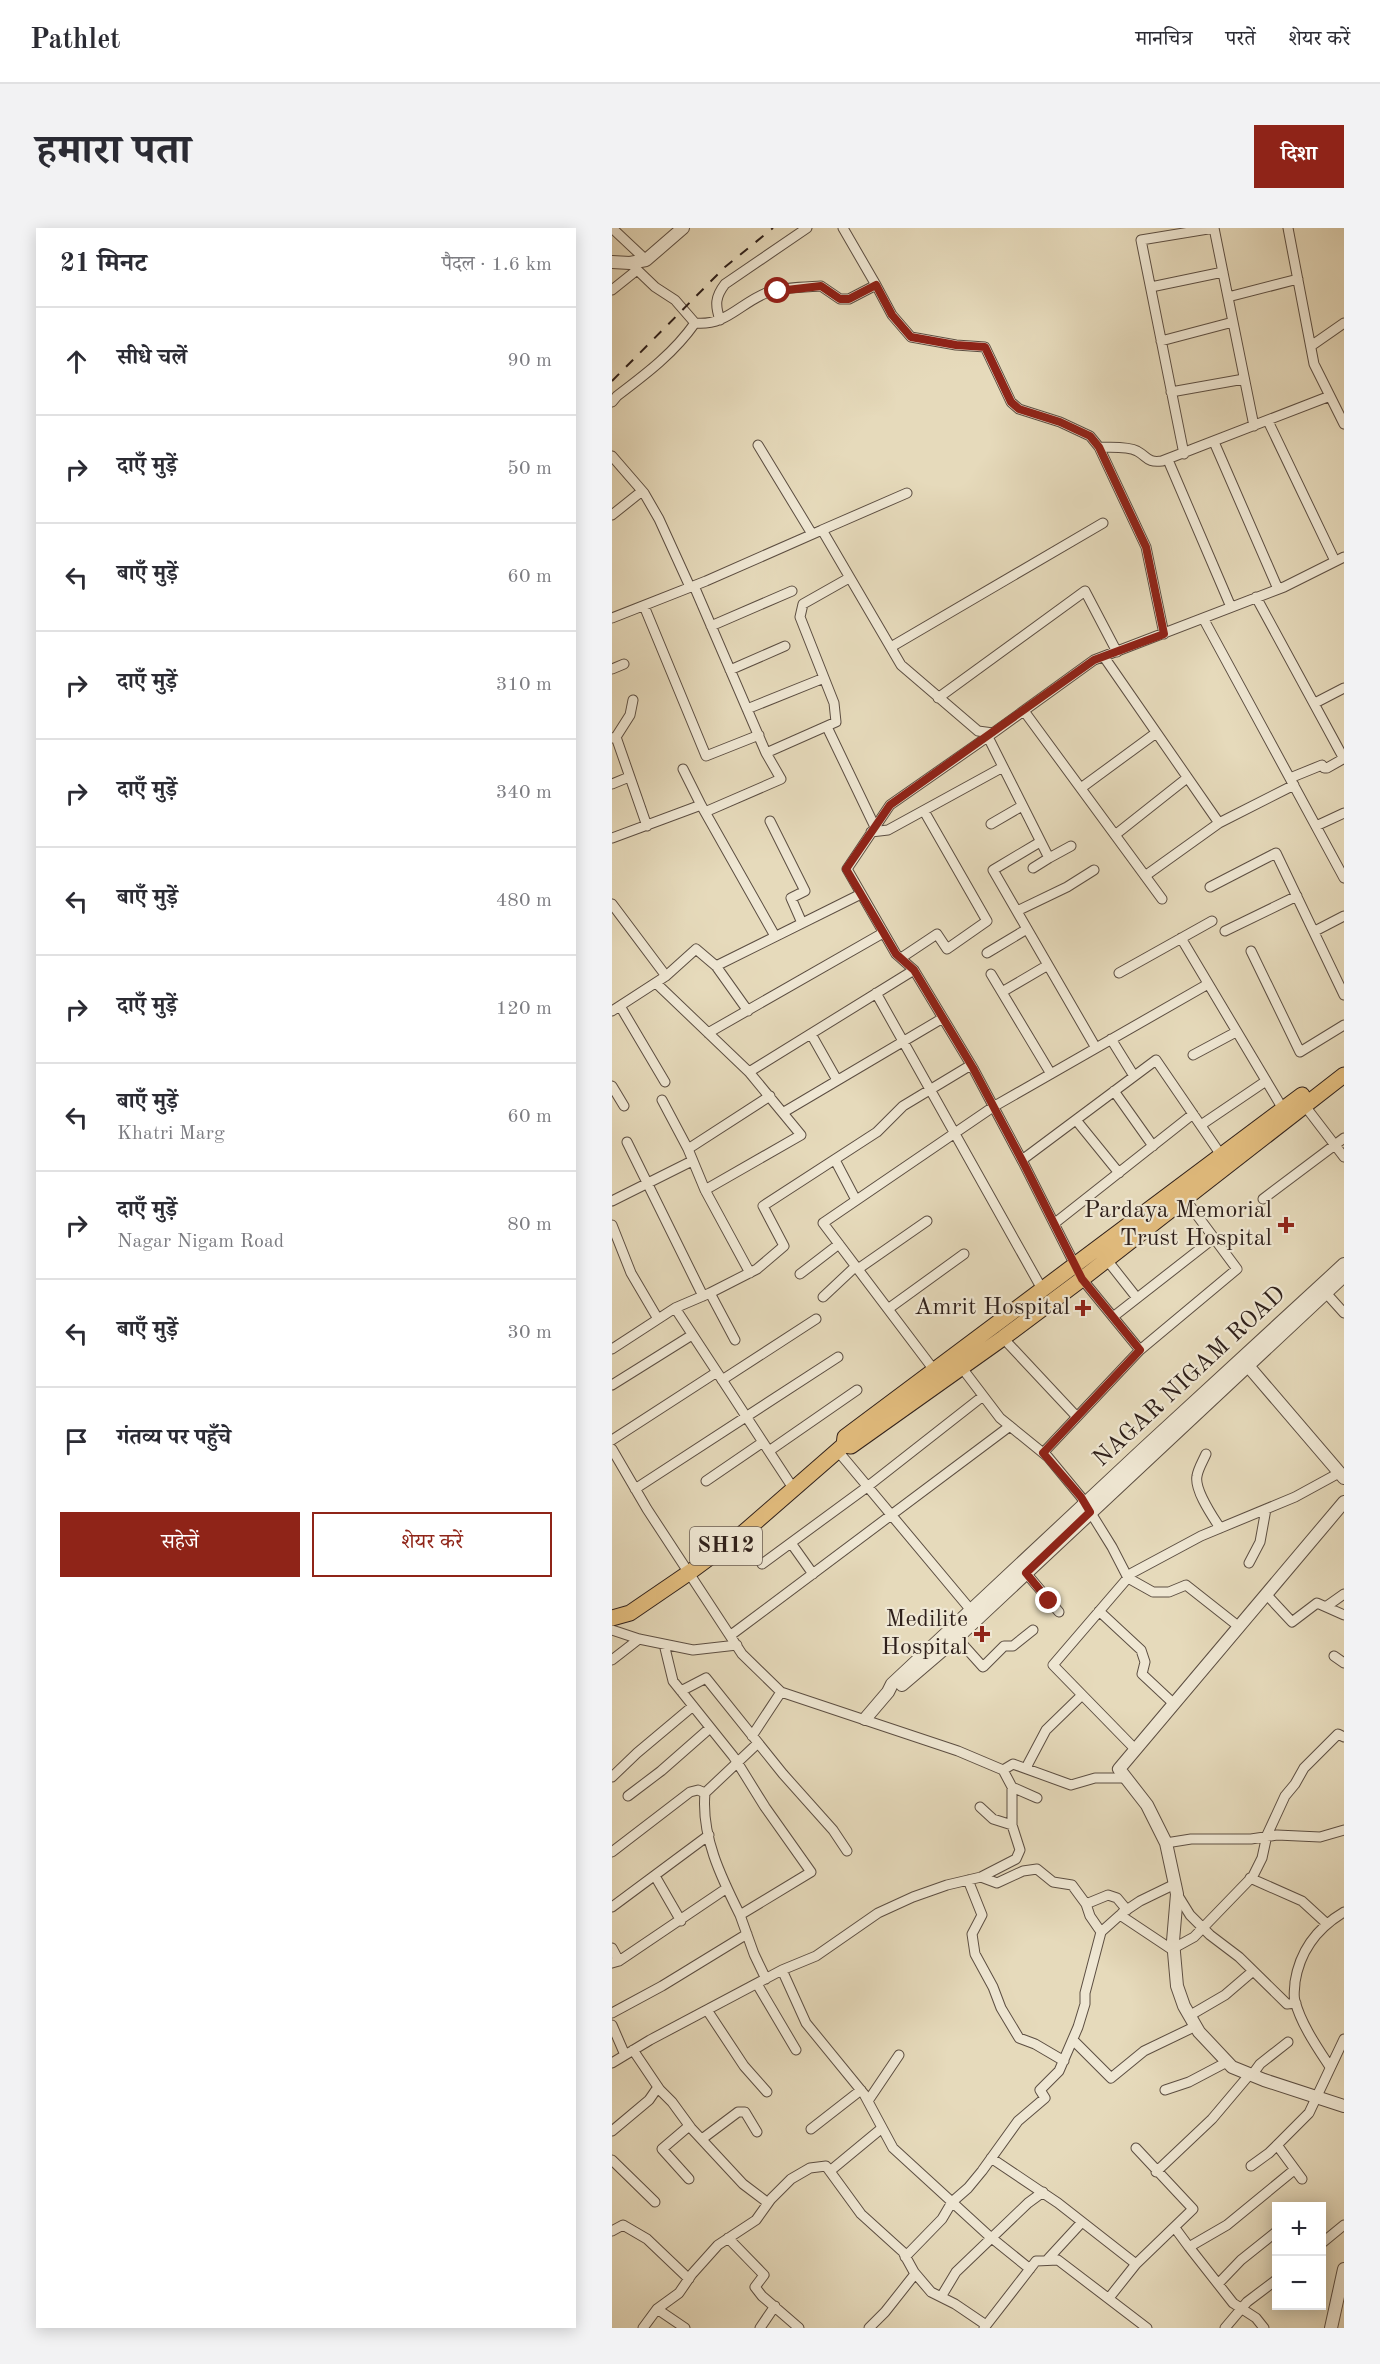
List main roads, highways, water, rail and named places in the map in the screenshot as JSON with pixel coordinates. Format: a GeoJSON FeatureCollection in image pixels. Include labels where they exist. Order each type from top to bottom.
{"type":"FeatureCollection","features":[{"type":"Feature","properties":{"kind":"main road"},"geometry":{"type":"LineString","coordinates":[[938,1376],[1042,1289],[1344,1063]]}},
{"type":"Feature","properties":{"kind":"main road","name":"SH12"},"geometry":{"type":"LineString","coordinates":[[612,1618],[630,1613],[743,1533],[840,1448],[851,1446],[938,1376],[962,1368],[1003,1338],[1344,1075]]}},
{"type":"Feature","properties":{"kind":"railway"},"geometry":{"type":"LineString","coordinates":[[612,381],[725,267],[773,228]]}},
{"type":"Feature","properties":{"kind":"place","name":"Pardaya Memorial Trust Hospital"},"geometry":{"type":"Point","coordinates":[1286,1225]}},
{"type":"Feature","properties":{"kind":"place","name":"Amrit Hospital"},"geometry":{"type":"Point","coordinates":[1083,1308]}},
{"type":"Feature","properties":{"kind":"place","name":"Medilite Hospital"},"geometry":{"type":"Point","coordinates":[982,1634]}}]}
